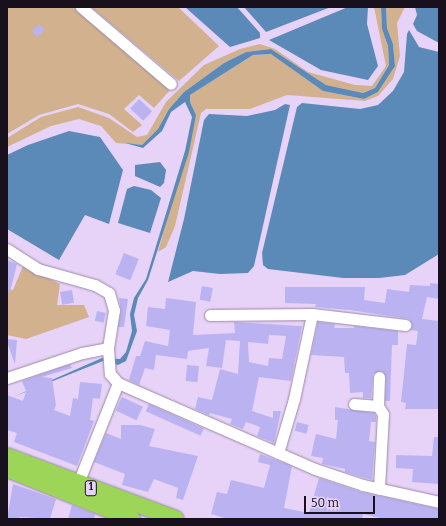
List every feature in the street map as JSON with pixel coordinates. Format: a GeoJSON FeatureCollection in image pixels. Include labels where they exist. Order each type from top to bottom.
{"type":"FeatureCollection","features":[{"type":"Feature","properties":{"kind":"highway","name":"1"},"geometry":{"type":"LineString","coordinates":[[7,456],[132,519]]}},
{"type":"Feature","properties":{"kind":"highway","name":"1"},"geometry":{"type":"LineString","coordinates":[[7,469],[176,519]]}},
{"type":"Feature","properties":{"kind":"street"},"geometry":{"type":"LineString","coordinates":[[81,7],[171,84]]}},
{"type":"Feature","properties":{"kind":"street"},"geometry":{"type":"LineString","coordinates":[[7,249],[38,269],[95,285],[109,293],[114,310],[109,357],[113,380],[118,383],[315,469],[379,489],[439,502]]}},
{"type":"Feature","properties":{"kind":"street"},"geometry":{"type":"LineString","coordinates":[[278,454],[294,399],[312,314]]}},
{"type":"Feature","properties":{"kind":"street"},"geometry":{"type":"LineString","coordinates":[[210,315],[312,314],[405,325]]}},
{"type":"Feature","properties":{"kind":"street"},"geometry":{"type":"LineString","coordinates":[[7,378],[82,353],[109,357]]}},
{"type":"Feature","properties":{"kind":"street"},"geometry":{"type":"LineString","coordinates":[[379,377],[378,406],[384,418],[379,489]]}},
{"type":"Feature","properties":{"kind":"street"},"geometry":{"type":"LineString","coordinates":[[76,490],[118,383]]}},
{"type":"Feature","properties":{"kind":"street"},"geometry":{"type":"LineString","coordinates":[[354,404],[378,406]]}},
{"type":"Feature","properties":{"kind":"shaded area"},"geometry":{"type":"Polygon","coordinates":[[[7,7],[74,7],[170,90],[154,108],[139,95],[124,109],[142,125],[133,132],[109,114],[78,104],[39,115],[7,134],[7,7]]]}},
{"type":"Feature","properties":{"kind":"shaded area"},"geometry":{"type":"Polygon","coordinates":[[[91,7],[178,7],[219,46],[179,81],[91,7]]]}},
{"type":"Feature","properties":{"kind":"shaded area"},"geometry":{"type":"Polygon","coordinates":[[[374,7],[381,7],[382,29],[388,46],[389,65],[375,88],[363,93],[326,85],[271,49],[246,52],[224,63],[184,92],[169,109],[158,129],[142,145],[116,143],[101,126],[79,119],[51,126],[7,147],[7,138],[41,117],[78,107],[109,118],[137,137],[147,135],[166,102],[204,65],[240,49],[260,44],[275,49],[308,72],[355,85],[372,86],[386,66],[374,7]]]}},
{"type":"Feature","properties":{"kind":"shaded area"},"geometry":{"type":"Polygon","coordinates":[[[386,7],[405,7],[397,23],[400,56],[393,79],[378,96],[365,101],[287,95],[250,109],[206,109],[201,113],[175,226],[166,247],[158,252],[196,115],[190,102],[190,95],[253,55],[272,54],[323,91],[364,99],[378,92],[395,66],[393,44],[387,28],[386,7]]]}},
{"type":"Feature","properties":{"kind":"shaded area"},"geometry":{"type":"Polygon","coordinates":[[[23,266],[60,284],[57,305],[84,305],[89,317],[26,339],[7,335],[7,289],[13,290],[23,266]]]}},
{"type":"Feature","properties":{"kind":"water"},"geometry":{"type":"Polygon","coordinates":[[[185,7],[237,7],[260,33],[260,38],[230,47],[185,7]]]}},
{"type":"Feature","properties":{"kind":"water"},"geometry":{"type":"Polygon","coordinates":[[[244,7],[331,7],[266,32],[244,7]]]}},
{"type":"Feature","properties":{"kind":"water"},"geometry":{"type":"Polygon","coordinates":[[[348,7],[368,7],[367,24],[378,66],[368,80],[321,70],[269,40],[348,7]]]}},
{"type":"Feature","properties":{"kind":"water"},"geometry":{"type":"Polygon","coordinates":[[[381,7],[386,7],[387,28],[393,44],[395,66],[378,92],[364,99],[323,91],[271,54],[253,55],[190,95],[190,102],[196,115],[189,152],[148,280],[138,298],[134,315],[137,331],[126,361],[118,365],[103,361],[13,397],[102,358],[120,359],[126,352],[132,331],[130,314],[134,298],[146,279],[185,151],[192,117],[185,102],[171,112],[162,131],[143,148],[125,143],[142,145],[158,129],[169,109],[184,92],[224,63],[246,52],[271,49],[326,85],[363,93],[375,88],[389,65],[388,46],[382,29],[381,7]]]}},
{"type":"Feature","properties":{"kind":"water"},"geometry":{"type":"Polygon","coordinates":[[[415,7],[439,7],[439,43],[417,31],[413,24],[417,15],[415,7]]]}},
{"type":"Feature","properties":{"kind":"water"},"geometry":{"type":"Polygon","coordinates":[[[409,30],[419,47],[439,52],[439,254],[405,275],[379,278],[343,278],[268,269],[263,265],[262,253],[297,107],[302,103],[360,109],[378,105],[393,91],[404,72],[407,34],[409,30]]]}},
{"type":"Feature","properties":{"kind":"water"},"geometry":{"type":"Polygon","coordinates":[[[285,104],[290,105],[254,266],[248,273],[220,274],[193,271],[168,282],[184,219],[204,120],[209,114],[247,116],[275,110],[285,104]]]}},
{"type":"Feature","properties":{"kind":"water"},"geometry":{"type":"Polygon","coordinates":[[[69,131],[100,137],[123,170],[109,224],[85,215],[59,260],[7,229],[7,155],[28,145],[69,131]]]}},
{"type":"Feature","properties":{"kind":"water"},"geometry":{"type":"Polygon","coordinates":[[[160,162],[166,170],[164,183],[160,187],[135,176],[135,165],[160,162]]]}},
{"type":"Feature","properties":{"kind":"water"},"geometry":{"type":"Polygon","coordinates":[[[134,186],[151,190],[161,198],[150,233],[118,223],[127,189],[134,186]]]}},
{"type":"Feature","properties":{"kind":"building"},"geometry":{"type":"Polygon","coordinates":[[[39,24],[45,30],[37,37],[32,31],[39,24]]]}},
{"type":"Feature","properties":{"kind":"building"},"geometry":{"type":"Polygon","coordinates":[[[139,99],[152,111],[143,121],[130,109],[139,99]]]}},
{"type":"Feature","properties":{"kind":"building"},"geometry":{"type":"Polygon","coordinates":[[[124,253],[139,259],[130,280],[115,274],[124,253]]]}},
{"type":"Feature","properties":{"kind":"building"},"geometry":{"type":"Polygon","coordinates":[[[7,260],[17,264],[10,292],[7,292],[7,260]]]}},
{"type":"Feature","properties":{"kind":"building"},"geometry":{"type":"Polygon","coordinates":[[[430,283],[439,284],[439,299],[427,297],[422,319],[439,321],[439,409],[405,409],[406,403],[401,402],[407,344],[416,345],[418,331],[410,330],[412,325],[409,319],[350,310],[315,307],[316,304],[285,303],[285,287],[365,287],[364,300],[385,303],[387,289],[409,292],[410,285],[430,286],[430,283]]]}},
{"type":"Feature","properties":{"kind":"building"},"geometry":{"type":"Polygon","coordinates":[[[202,286],[213,288],[210,302],[200,300],[202,286]]]}},
{"type":"Feature","properties":{"kind":"building"},"geometry":{"type":"Polygon","coordinates":[[[72,290],[74,303],[62,305],[60,292],[72,290]]]}},
{"type":"Feature","properties":{"kind":"building"},"geometry":{"type":"Polygon","coordinates":[[[119,298],[128,299],[124,327],[118,327],[121,311],[119,298]]]}},
{"type":"Feature","properties":{"kind":"building"},"geometry":{"type":"Polygon","coordinates":[[[166,298],[196,302],[193,335],[235,333],[234,322],[302,326],[291,381],[259,377],[252,411],[273,418],[273,411],[281,411],[274,443],[257,436],[260,427],[246,422],[243,429],[230,424],[232,419],[210,413],[209,415],[195,409],[198,397],[212,400],[220,369],[238,374],[240,341],[226,340],[222,368],[206,366],[209,348],[188,351],[187,359],[156,355],[154,370],[145,368],[139,385],[129,380],[136,356],[140,356],[145,341],[168,346],[170,330],[146,326],[148,307],[165,309],[166,298]],[[269,335],[268,344],[248,342],[249,362],[268,366],[269,358],[282,359],[286,336],[269,335]]]}},
{"type":"Feature","properties":{"kind":"building"},"geometry":{"type":"Polygon","coordinates":[[[97,311],[106,313],[104,323],[95,321],[97,311]]]}},
{"type":"Feature","properties":{"kind":"building"},"geometry":{"type":"Polygon","coordinates":[[[318,322],[335,324],[334,328],[354,328],[354,326],[398,331],[398,345],[392,345],[390,401],[385,401],[386,377],[382,371],[373,374],[371,398],[363,398],[363,392],[350,393],[349,373],[345,373],[344,357],[311,355],[318,322]]]}},
{"type":"Feature","properties":{"kind":"building"},"geometry":{"type":"Polygon","coordinates":[[[7,339],[17,340],[15,364],[7,342],[7,339]]]}},
{"type":"Feature","properties":{"kind":"building"},"geometry":{"type":"Polygon","coordinates":[[[70,364],[72,368],[42,377],[52,378],[56,405],[54,410],[70,416],[73,398],[78,399],[80,382],[102,384],[100,399],[93,398],[90,420],[94,421],[77,466],[14,442],[17,433],[7,430],[7,395],[23,401],[26,391],[22,381],[70,364]]]}},
{"type":"Feature","properties":{"kind":"building"},"geometry":{"type":"Polygon","coordinates":[[[187,365],[199,366],[198,382],[186,381],[187,365]]]}},
{"type":"Feature","properties":{"kind":"building"},"geometry":{"type":"Polygon","coordinates":[[[122,397],[143,407],[137,420],[116,411],[122,397]]]}},
{"type":"Feature","properties":{"kind":"building"},"geometry":{"type":"Polygon","coordinates":[[[149,404],[204,428],[201,436],[146,411],[149,404]]]}},
{"type":"Feature","properties":{"kind":"building"},"geometry":{"type":"Polygon","coordinates":[[[335,407],[374,413],[376,416],[376,422],[371,422],[369,441],[375,442],[372,480],[345,472],[345,469],[322,464],[323,458],[311,456],[316,434],[336,439],[338,420],[335,420],[335,407]]]}},
{"type":"Feature","properties":{"kind":"building"},"geometry":{"type":"Polygon","coordinates":[[[297,422],[309,425],[306,434],[295,431],[297,422]]]}},
{"type":"Feature","properties":{"kind":"building"},"geometry":{"type":"Polygon","coordinates":[[[121,425],[140,425],[155,429],[149,446],[198,456],[183,500],[176,498],[178,488],[154,479],[148,492],[122,485],[125,474],[94,462],[106,433],[121,439],[121,425]]]}},
{"type":"Feature","properties":{"kind":"building"},"geometry":{"type":"Polygon","coordinates":[[[434,437],[439,437],[439,484],[412,482],[413,469],[396,468],[396,455],[432,456],[434,437]]]}},
{"type":"Feature","properties":{"kind":"building"},"geometry":{"type":"Polygon","coordinates":[[[260,454],[292,466],[284,508],[309,513],[319,478],[361,492],[439,509],[439,519],[384,519],[363,514],[362,519],[228,519],[211,514],[217,492],[227,494],[231,480],[264,488],[270,465],[258,462],[260,454]]]}},
{"type":"Feature","properties":{"kind":"building"},"geometry":{"type":"Polygon","coordinates":[[[13,484],[56,499],[50,519],[20,517],[19,519],[7,519],[13,484]]]}},
{"type":"Feature","properties":{"kind":"building"},"geometry":{"type":"Polygon","coordinates":[[[72,505],[95,514],[94,519],[68,519],[72,505]]]}}]}
